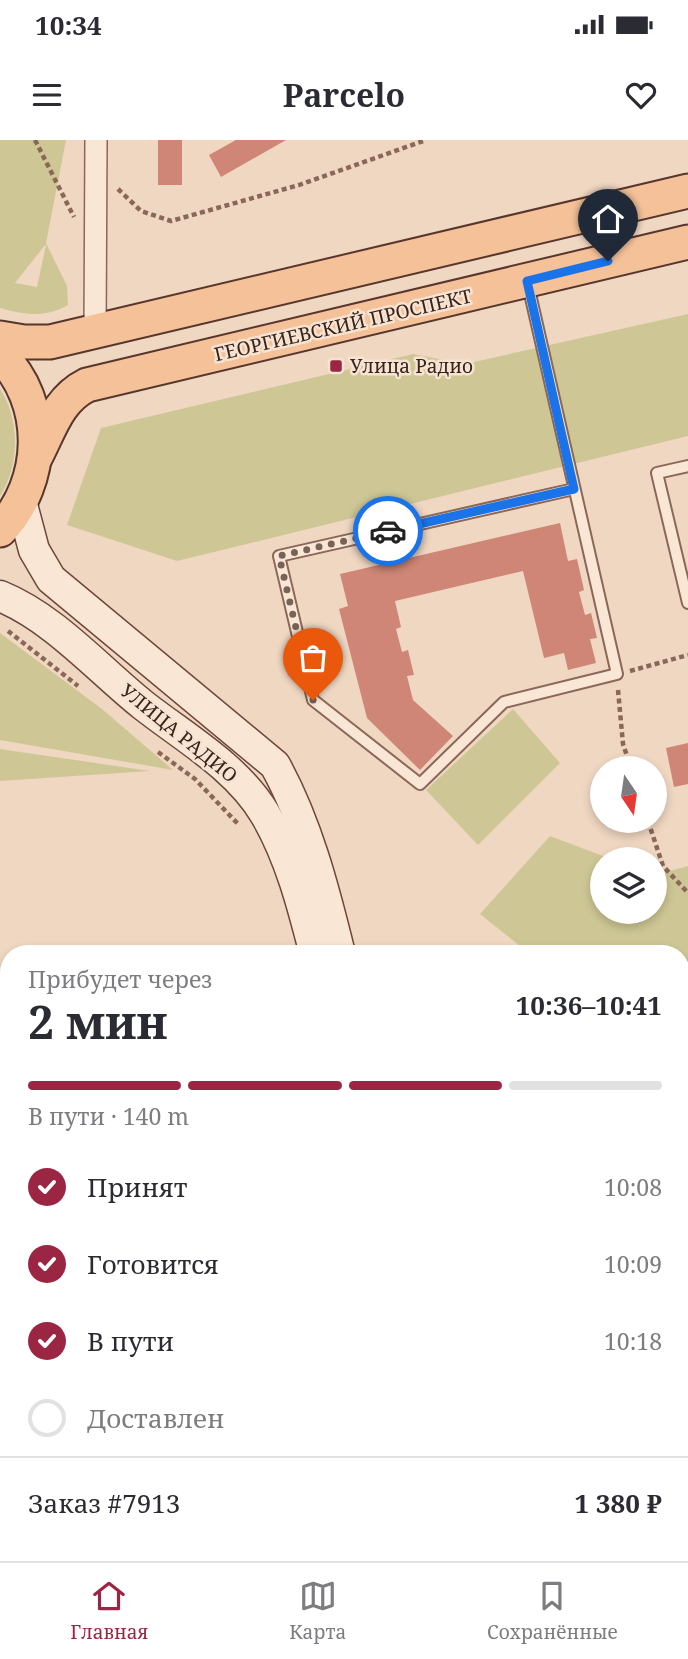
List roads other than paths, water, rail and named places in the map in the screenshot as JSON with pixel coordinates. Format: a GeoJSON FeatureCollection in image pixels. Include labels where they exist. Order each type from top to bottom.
{"type":"FeatureCollection","features":[{"type":"Feature","properties":{"kind":"main road"},"geometry":{"type":"LineString","coordinates":[[0,338],[37,343],[95,332],[688,191]]}},
{"type":"Feature","properties":{"kind":"main road","name":"ГЕОРГИЕВСКИЙ ПРОСПЕКТ"},"geometry":{"type":"LineString","coordinates":[[35,458],[61,406],[69,396],[87,385],[688,242]]}},
{"type":"Feature","properties":{"kind":"main road"},"geometry":{"type":"LineString","coordinates":[[0,355],[21,383],[32,406],[35,424],[35,458],[21,501],[0,530]]}},
{"type":"Feature","properties":{"kind":"main road"},"geometry":{"type":"LineString","coordinates":[[21,501],[34,550],[51,579],[275,765],[294,800],[338,945]]}},
{"type":"Feature","properties":{"kind":"main road","name":"УЛИЦА РАДИО"},"geometry":{"type":"LineString","coordinates":[[0,596],[26,607],[144,706],[212,757],[251,793],[275,832],[286,858],[312,945]]}},
{"type":"Feature","properties":{"kind":"street"},"geometry":{"type":"LineString","coordinates":[[95,332],[96,140]]}},
{"type":"Feature","properties":{"kind":"lane"},"geometry":{"type":"LineString","coordinates":[[527,281],[617,674],[504,702],[420,784],[313,700],[279,556],[574,489]]}},
{"type":"Feature","properties":{"kind":"lane"},"geometry":{"type":"LineString","coordinates":[[688,466],[657,473],[688,603]]}},
{"type":"Feature","properties":{"kind":"place","name":"Улица Радио"},"geometry":{"type":"Point","coordinates":[336,366]}}]}
